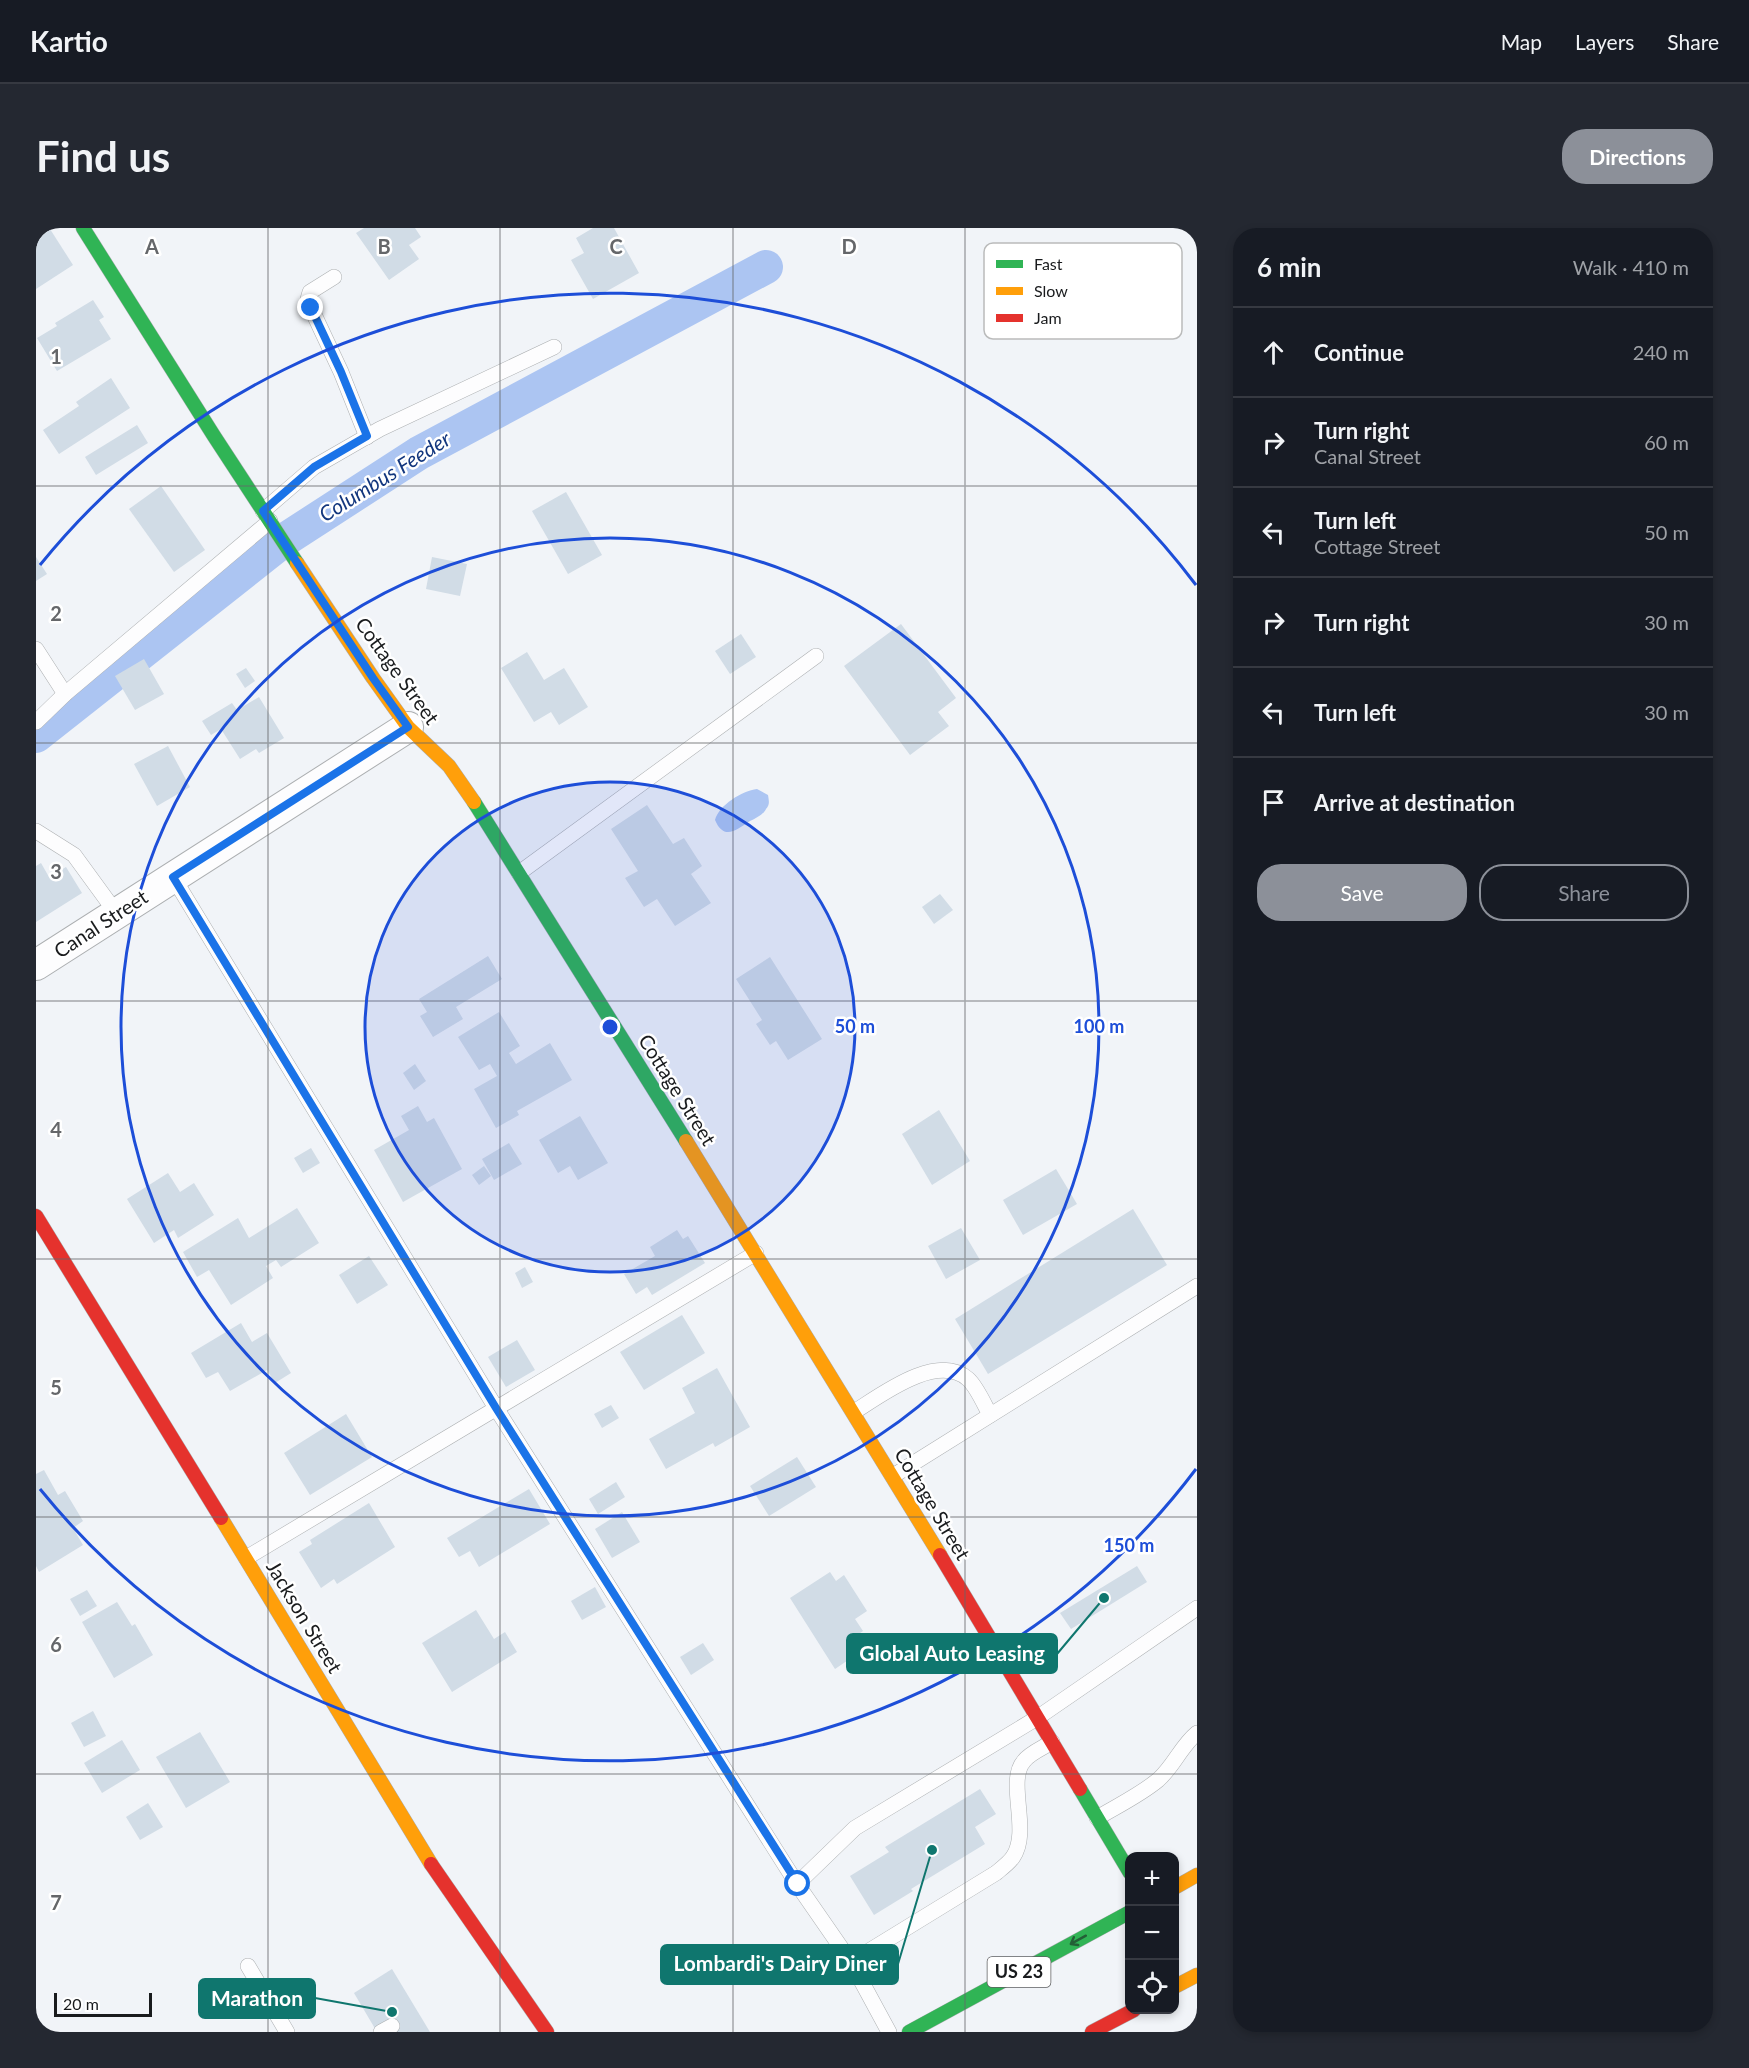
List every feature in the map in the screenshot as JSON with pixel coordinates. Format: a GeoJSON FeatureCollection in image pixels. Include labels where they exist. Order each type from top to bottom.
{"type":"FeatureCollection","features":[{"type":"Feature","properties":{"kind":"main road","name":"Cottage Street"},"geometry":{"type":"LineString","coordinates":[[83,228],[266,516],[373,678],[408,727],[449,766],[491,827],[854,1412],[1125,1865]]}},
{"type":"Feature","properties":{"kind":"main road","name":"Jackson Street"},"geometry":{"type":"LineString","coordinates":[[36,1216],[418,1843],[547,2032]]}},
{"type":"Feature","properties":{"kind":"main road"},"geometry":{"type":"LineString","coordinates":[[1179,1884],[1197,1875]]}},
{"type":"Feature","properties":{"kind":"main road","name":"US 23"},"geometry":{"type":"LineString","coordinates":[[909,2032],[1125,1915]]}},
{"type":"Feature","properties":{"kind":"main road"},"geometry":{"type":"LineString","coordinates":[[1179,1984],[1197,1975]]}},
{"type":"Feature","properties":{"kind":"main road"},"geometry":{"type":"LineString","coordinates":[[1092,2032],[1126,2014]]}},
{"type":"Feature","properties":{"kind":"street","name":"Canal Street"},"geometry":{"type":"LineString","coordinates":[[36,965],[408,727]]}},
{"type":"Feature","properties":{"kind":"lane"},"geometry":{"type":"LineString","coordinates":[[334,277],[310,292],[309,299],[367,436]]}},
{"type":"Feature","properties":{"kind":"lane"},"geometry":{"type":"LineString","coordinates":[[36,722],[266,516],[314,467],[367,436],[554,346]]}},
{"type":"Feature","properties":{"kind":"lane"},"geometry":{"type":"LineString","coordinates":[[36,649],[65,694]]}},
{"type":"Feature","properties":{"kind":"lane"},"geometry":{"type":"LineString","coordinates":[[519,873],[816,656]]}},
{"type":"Feature","properties":{"kind":"lane"},"geometry":{"type":"LineString","coordinates":[[36,831],[74,855],[117,914]]}},
{"type":"Feature","properties":{"kind":"lane"},"geometry":{"type":"LineString","coordinates":[[173,877],[496,1408],[798,1884],[851,1962],[889,2032]]}},
{"type":"Feature","properties":{"kind":"lane"},"geometry":{"type":"LineString","coordinates":[[246,1558],[756,1253]]}},
{"type":"Feature","properties":{"kind":"lane"},"geometry":{"type":"LineString","coordinates":[[893,1476],[1197,1286]]}},
{"type":"Feature","properties":{"kind":"lane"},"geometry":{"type":"LineString","coordinates":[[854,1412],[905,1381],[933,1371],[956,1370],[970,1380],[990,1415]]}},
{"type":"Feature","properties":{"kind":"lane"},"geometry":{"type":"LineString","coordinates":[[798,1884],[855,1828],[1037,1718],[1197,1608]]}},
{"type":"Feature","properties":{"kind":"lane"},"geometry":{"type":"LineString","coordinates":[[1097,1818],[1158,1780],[1173,1763],[1185,1743],[1197,1732]]}},
{"type":"Feature","properties":{"kind":"lane"},"geometry":{"type":"LineString","coordinates":[[851,1962],[996,1873],[1014,1856],[1020,1839],[1017,1795],[1023,1761],[1052,1742]]}},
{"type":"Feature","properties":{"kind":"lane"},"geometry":{"type":"LineString","coordinates":[[248,1966],[287,2032]]}},
{"type":"Feature","properties":{"kind":"water"},"geometry":{"type":"Polygon","coordinates":[[[757,789],[768,795],[769,804],[765,811],[731,832],[722,830],[715,820],[721,809],[738,796],[757,789]]]}},
{"type":"Feature","properties":{"kind":"building"},"geometry":{"type":"Polygon","coordinates":[[[364,228],[415,228],[421,237],[409,245],[419,259],[389,280],[356,233],[364,228]]]}},
{"type":"Feature","properties":{"kind":"building"},"geometry":{"type":"Polygon","coordinates":[[[593,228],[614,228],[639,273],[593,299],[571,260],[584,253],[576,238],[593,228]]]}},
{"type":"Feature","properties":{"kind":"building"},"geometry":{"type":"Polygon","coordinates":[[[50,229],[73,265],[36,289],[36,238],[50,229]]]}},
{"type":"Feature","properties":{"kind":"building"},"geometry":{"type":"Polygon","coordinates":[[[93,300],[104,317],[99,320],[111,339],[57,371],[37,338],[57,326],[55,323],[93,300]]]}},
{"type":"Feature","properties":{"kind":"building"},"geometry":{"type":"Polygon","coordinates":[[[111,378],[130,408],[59,454],[43,430],[79,406],[76,402],[111,378]]]}},
{"type":"Feature","properties":{"kind":"building"},"geometry":{"type":"Polygon","coordinates":[[[137,425],[148,443],[96,475],[85,457],[137,425]]]}},
{"type":"Feature","properties":{"kind":"building"},"geometry":{"type":"Polygon","coordinates":[[[161,486],[205,550],[174,572],[129,509],[161,486]]]}},
{"type":"Feature","properties":{"kind":"building"},"geometry":{"type":"Polygon","coordinates":[[[566,492],[602,555],[568,574],[532,511],[566,492]]]}},
{"type":"Feature","properties":{"kind":"building"},"geometry":{"type":"Polygon","coordinates":[[[36,557],[47,574],[36,581],[36,557]]]}},
{"type":"Feature","properties":{"kind":"building"},"geometry":{"type":"Polygon","coordinates":[[[432,557],[467,564],[460,596],[426,589],[432,557]]]}},
{"type":"Feature","properties":{"kind":"building"},"geometry":{"type":"Polygon","coordinates":[[[901,624],[956,698],[938,712],[949,726],[910,755],[844,666],[901,624]]]}},
{"type":"Feature","properties":{"kind":"building"},"geometry":{"type":"Polygon","coordinates":[[[741,634],[756,657],[730,674],[715,651],[741,634]]]}},
{"type":"Feature","properties":{"kind":"building"},"geometry":{"type":"Polygon","coordinates":[[[527,652],[544,680],[564,668],[588,707],[559,725],[551,712],[534,722],[501,668],[527,652]]]}},
{"type":"Feature","properties":{"kind":"building"},"geometry":{"type":"Polygon","coordinates":[[[144,659],[164,694],[135,710],[115,676],[144,659]]]}},
{"type":"Feature","properties":{"kind":"building"},"geometry":{"type":"Polygon","coordinates":[[[246,668],[255,681],[245,688],[236,674],[246,668]]]}},
{"type":"Feature","properties":{"kind":"building"},"geometry":{"type":"Polygon","coordinates":[[[259,697],[284,738],[259,753],[256,749],[240,759],[221,729],[211,735],[202,721],[232,703],[237,710],[259,697]]]}},
{"type":"Feature","properties":{"kind":"building"},"geometry":{"type":"Polygon","coordinates":[[[168,746],[190,787],[157,806],[134,764],[168,746]]]}},
{"type":"Feature","properties":{"kind":"building"},"geometry":{"type":"Polygon","coordinates":[[[647,805],[673,844],[684,838],[702,866],[691,874],[711,903],[675,926],[657,899],[644,907],[625,878],[638,871],[611,829],[647,805]]]}},
{"type":"Feature","properties":{"kind":"building"},"geometry":{"type":"Polygon","coordinates":[[[41,863],[49,877],[66,867],[82,893],[36,922],[36,866],[41,863]]]}},
{"type":"Feature","properties":{"kind":"building"},"geometry":{"type":"Polygon","coordinates":[[[940,894],[953,910],[934,924],[922,907],[940,894]]]}},
{"type":"Feature","properties":{"kind":"building"},"geometry":{"type":"Polygon","coordinates":[[[488,956],[502,979],[456,1007],[463,1019],[433,1037],[420,1016],[427,1012],[419,999],[488,956]]]}},
{"type":"Feature","properties":{"kind":"building"},"geometry":{"type":"Polygon","coordinates":[[[770,957],[822,1039],[788,1060],[776,1041],[770,1045],[756,1024],[762,1020],[736,979],[770,957]]]}},
{"type":"Feature","properties":{"kind":"building"},"geometry":{"type":"Polygon","coordinates":[[[499,1012],[520,1046],[509,1053],[516,1064],[550,1043],[572,1080],[517,1111],[519,1115],[496,1128],[474,1089],[497,1076],[490,1064],[479,1070],[458,1037],[499,1012]]]}},
{"type":"Feature","properties":{"kind":"building"},"geometry":{"type":"Polygon","coordinates":[[[415,1064],[426,1081],[414,1090],[403,1073],[415,1064]]]}},
{"type":"Feature","properties":{"kind":"building"},"geometry":{"type":"Polygon","coordinates":[[[418,1106],[427,1122],[434,1118],[462,1169],[403,1202],[374,1150],[409,1130],[401,1116],[418,1106]]]}},
{"type":"Feature","properties":{"kind":"building"},"geometry":{"type":"Polygon","coordinates":[[[939,1110],[970,1161],[932,1185],[902,1134],[939,1110]]]}},
{"type":"Feature","properties":{"kind":"building"},"geometry":{"type":"Polygon","coordinates":[[[580,1116],[608,1163],[578,1180],[570,1166],[558,1173],[539,1140],[580,1116]]]}},
{"type":"Feature","properties":{"kind":"building"},"geometry":{"type":"Polygon","coordinates":[[[509,1143],[522,1164],[494,1180],[482,1159],[509,1143]]]}},
{"type":"Feature","properties":{"kind":"building"},"geometry":{"type":"Polygon","coordinates":[[[311,1148],[320,1163],[303,1173],[294,1158],[311,1148]]]}},
{"type":"Feature","properties":{"kind":"building"},"geometry":{"type":"Polygon","coordinates":[[[484,1166],[491,1176],[479,1185],[472,1175],[484,1166]]]}},
{"type":"Feature","properties":{"kind":"building"},"geometry":{"type":"Polygon","coordinates":[[[1056,1169],[1077,1204],[1023,1235],[1003,1200],[1056,1169]]]}},
{"type":"Feature","properties":{"kind":"building"},"geometry":{"type":"Polygon","coordinates":[[[168,1173],[180,1192],[194,1183],[214,1215],[178,1238],[174,1230],[154,1243],[127,1199],[168,1173]]]}},
{"type":"Feature","properties":{"kind":"building"},"geometry":{"type":"Polygon","coordinates":[[[297,1208],[319,1243],[281,1267],[276,1260],[266,1266],[273,1278],[231,1305],[209,1270],[197,1277],[183,1252],[238,1218],[249,1238],[297,1208]]]}},
{"type":"Feature","properties":{"kind":"building"},"geometry":{"type":"Polygon","coordinates":[[[1133,1209],[1167,1265],[988,1374],[955,1319],[1133,1209]]]}},
{"type":"Feature","properties":{"kind":"building"},"geometry":{"type":"Polygon","coordinates":[[[961,1228],[980,1260],[946,1279],[928,1246],[961,1228]]]}},
{"type":"Feature","properties":{"kind":"building"},"geometry":{"type":"Polygon","coordinates":[[[677,1230],[683,1239],[688,1236],[705,1263],[652,1295],[647,1287],[636,1294],[624,1274],[655,1256],[650,1247],[677,1230]]]}},
{"type":"Feature","properties":{"kind":"building"},"geometry":{"type":"Polygon","coordinates":[[[369,1256],[388,1285],[357,1304],[339,1275],[369,1256]]]}},
{"type":"Feature","properties":{"kind":"building"},"geometry":{"type":"Polygon","coordinates":[[[525,1267],[533,1282],[522,1288],[515,1273],[525,1267]]]}},
{"type":"Feature","properties":{"kind":"building"},"geometry":{"type":"Polygon","coordinates":[[[682,1315],[705,1353],[644,1390],[620,1352],[682,1315]]]}},
{"type":"Feature","properties":{"kind":"building"},"geometry":{"type":"Polygon","coordinates":[[[241,1323],[252,1342],[267,1333],[291,1373],[275,1383],[267,1370],[230,1391],[218,1372],[206,1378],[191,1353],[241,1323]]]}},
{"type":"Feature","properties":{"kind":"building"},"geometry":{"type":"Polygon","coordinates":[[[517,1340],[535,1370],[506,1387],[488,1357],[517,1340]]]}},
{"type":"Feature","properties":{"kind":"building"},"geometry":{"type":"Polygon","coordinates":[[[717,1368],[750,1427],[715,1447],[713,1443],[666,1469],[649,1439],[695,1413],[682,1388],[717,1368]]]}},
{"type":"Feature","properties":{"kind":"building"},"geometry":{"type":"Polygon","coordinates":[[[611,1405],[619,1418],[602,1428],[594,1414],[611,1405]]]}},
{"type":"Feature","properties":{"kind":"building"},"geometry":{"type":"Polygon","coordinates":[[[346,1414],[372,1457],[310,1495],[284,1453],[346,1414]]]}},
{"type":"Feature","properties":{"kind":"building"},"geometry":{"type":"Polygon","coordinates":[[[797,1457],[816,1487],[769,1516],[750,1486],[797,1457]]]}},
{"type":"Feature","properties":{"kind":"building"},"geometry":{"type":"Polygon","coordinates":[[[44,1470],[58,1495],[65,1491],[83,1521],[73,1528],[83,1545],[39,1572],[36,1566],[36,1474],[44,1470]]]}},
{"type":"Feature","properties":{"kind":"building"},"geometry":{"type":"Polygon","coordinates":[[[616,1482],[625,1497],[598,1514],[589,1499],[616,1482]]]}},
{"type":"Feature","properties":{"kind":"building"},"geometry":{"type":"Polygon","coordinates":[[[529,1489],[550,1524],[479,1567],[470,1551],[459,1557],[447,1538],[529,1489]]]}},
{"type":"Feature","properties":{"kind":"building"},"geometry":{"type":"Polygon","coordinates":[[[369,1503],[395,1547],[337,1584],[334,1579],[321,1588],[299,1552],[312,1544],[310,1540],[369,1503]]]}},
{"type":"Feature","properties":{"kind":"building"},"geometry":{"type":"Polygon","coordinates":[[[622,1512],[640,1542],[612,1558],[595,1529],[622,1512]]]}},
{"type":"Feature","properties":{"kind":"building"},"geometry":{"type":"Polygon","coordinates":[[[1137,1566],[1147,1582],[1071,1629],[1060,1613],[1137,1566]]]}},
{"type":"Feature","properties":{"kind":"building"},"geometry":{"type":"Polygon","coordinates":[[[830,1572],[836,1581],[844,1575],[867,1611],[855,1619],[863,1631],[851,1639],[860,1652],[835,1669],[790,1598],[830,1572]]]}},
{"type":"Feature","properties":{"kind":"building"},"geometry":{"type":"Polygon","coordinates":[[[595,1587],[606,1607],[582,1620],[571,1601],[595,1587]]]}},
{"type":"Feature","properties":{"kind":"building"},"geometry":{"type":"Polygon","coordinates":[[[87,1590],[97,1606],[80,1616],[70,1599],[87,1590]]]}},
{"type":"Feature","properties":{"kind":"building"},"geometry":{"type":"Polygon","coordinates":[[[117,1602],[132,1626],[135,1624],[153,1655],[114,1678],[82,1622],[117,1602]]]}},
{"type":"Feature","properties":{"kind":"building"},"geometry":{"type":"Polygon","coordinates":[[[476,1610],[494,1639],[505,1632],[517,1652],[452,1692],[422,1643],[476,1610]]]}},
{"type":"Feature","properties":{"kind":"building"},"geometry":{"type":"Polygon","coordinates":[[[703,1643],[714,1660],[691,1675],[680,1657],[703,1643]]]}},
{"type":"Feature","properties":{"kind":"building"},"geometry":{"type":"Polygon","coordinates":[[[93,1711],[106,1736],[84,1747],[71,1723],[93,1711]]]}},
{"type":"Feature","properties":{"kind":"building"},"geometry":{"type":"Polygon","coordinates":[[[200,1732],[230,1782],[186,1808],[156,1757],[200,1732]]]}},
{"type":"Feature","properties":{"kind":"building"},"geometry":{"type":"Polygon","coordinates":[[[122,1740],[140,1770],[102,1793],[84,1763],[122,1740]]]}},
{"type":"Feature","properties":{"kind":"building"},"geometry":{"type":"Polygon","coordinates":[[[980,1789],[996,1814],[975,1827],[985,1844],[911,1889],[913,1891],[874,1915],[850,1876],[889,1852],[885,1847],[980,1789]]]}},
{"type":"Feature","properties":{"kind":"building"},"geometry":{"type":"Polygon","coordinates":[[[148,1803],[163,1827],[140,1840],[126,1817],[148,1803]]]}},
{"type":"Feature","properties":{"kind":"building"},"geometry":{"type":"Polygon","coordinates":[[[392,1969],[430,2032],[377,2032],[354,1993],[392,1969]]]}},
{"type":"Feature","properties":{"kind":"waterway","name":"Columbus Feeder"},"geometry":{"type":"LineString","coordinates":[[36,736],[283,541],[419,453],[766,267]]}},
{"type":"Feature","properties":{"kind":"traffic: fast"},"geometry":{"type":"LineString","coordinates":[[83,228],[297,563]]}},
{"type":"Feature","properties":{"kind":"traffic: fast"},"geometry":{"type":"LineString","coordinates":[[474,802],[686,1141]]}},
{"type":"Feature","properties":{"kind":"traffic: fast"},"geometry":{"type":"LineString","coordinates":[[1080,1789],[1125,1865]]}},
{"type":"Feature","properties":{"kind":"traffic: fast"},"geometry":{"type":"LineString","coordinates":[[909,2032],[1125,1915]]}},
{"type":"Feature","properties":{"kind":"traffic: slow"},"geometry":{"type":"LineString","coordinates":[[297,563],[408,727],[449,766],[474,802]]}},
{"type":"Feature","properties":{"kind":"traffic: slow"},"geometry":{"type":"LineString","coordinates":[[686,1141],[940,1555]]}},
{"type":"Feature","properties":{"kind":"traffic: slow"},"geometry":{"type":"LineString","coordinates":[[221,1518],[431,1864]]}},
{"type":"Feature","properties":{"kind":"traffic: slow"},"geometry":{"type":"LineString","coordinates":[[1179,1885],[1197,1875]]}},
{"type":"Feature","properties":{"kind":"traffic: slow"},"geometry":{"type":"LineString","coordinates":[[1179,1984],[1197,1975]]}},
{"type":"Feature","properties":{"kind":"traffic: jam"},"geometry":{"type":"LineString","coordinates":[[36,1216],[221,1518]]}},
{"type":"Feature","properties":{"kind":"traffic: jam"},"geometry":{"type":"LineString","coordinates":[[940,1555],[1080,1789]]}},
{"type":"Feature","properties":{"kind":"traffic: jam"},"geometry":{"type":"LineString","coordinates":[[431,1864],[547,2032]]}},
{"type":"Feature","properties":{"kind":"traffic: jam"},"geometry":{"type":"LineString","coordinates":[[1092,2032],[1126,2014]]}},
{"type":"Feature","properties":{"kind":"place","name":"Global Auto Leasing"},"geometry":{"type":"Point","coordinates":[1104,1598]}},
{"type":"Feature","properties":{"kind":"place","name":"Lombardi's Dairy Diner"},"geometry":{"type":"Point","coordinates":[932,1850]}},
{"type":"Feature","properties":{"kind":"place","name":"Marathon"},"geometry":{"type":"Point","coordinates":[392,2012]}},
{"type":"Feature","properties":{"kind":"route"},"geometry":{"type":"LineString","coordinates":[[311,308],[341,372],[367,436],[314,467],[263,511],[408,727],[173,877],[496,1408],[798,1884]]}}]}
